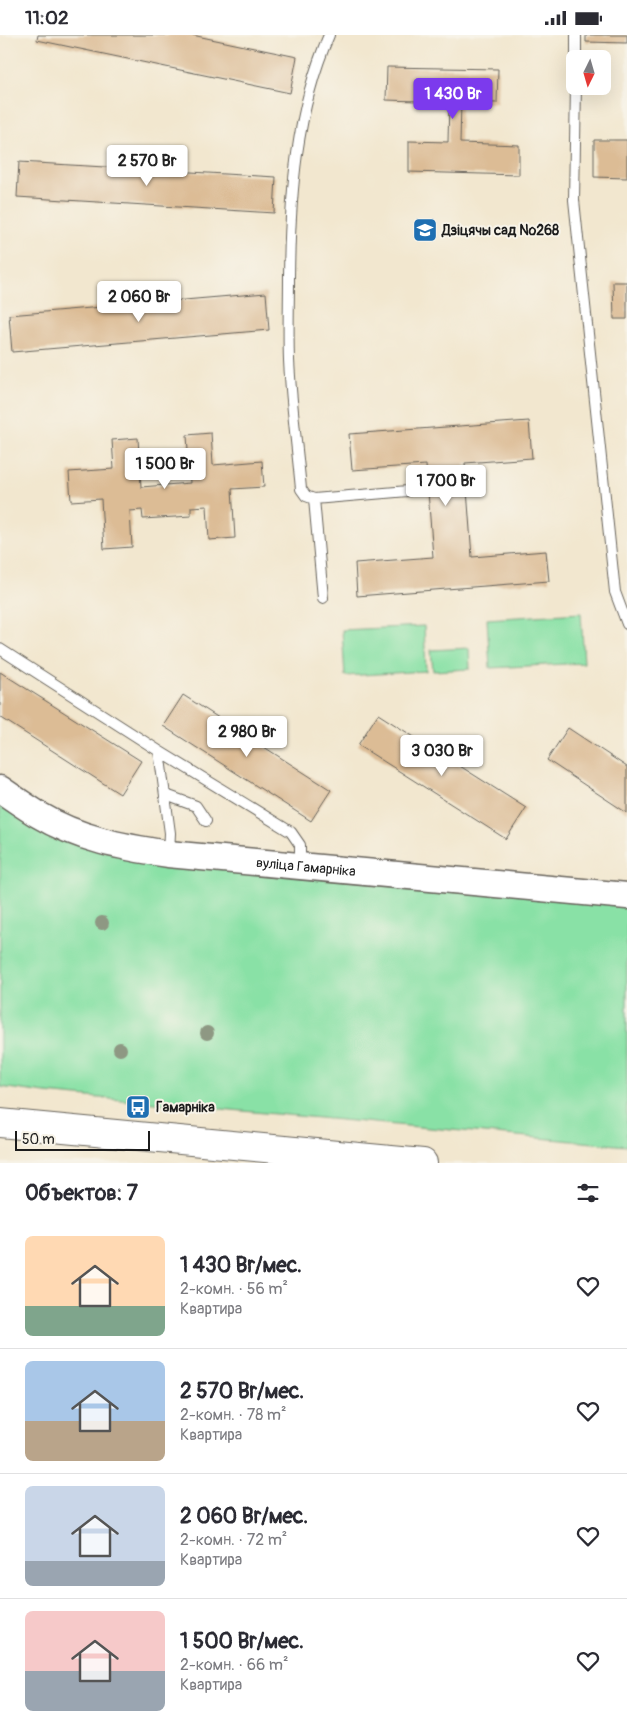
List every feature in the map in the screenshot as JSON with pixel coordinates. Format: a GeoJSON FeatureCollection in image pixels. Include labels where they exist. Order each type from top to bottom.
{"type":"FeatureCollection","features":[{"type":"Feature","properties":{"kind":"main road"},"geometry":{"type":"LineString","coordinates":[[0,1123],[273,1153],[423,1163]]}},
{"type":"Feature","properties":{"kind":"street","name":"вуліца Гамарніка"},"geometry":{"type":"LineString","coordinates":[[0,789],[40,815],[79,834],[122,846],[168,854],[627,897]]}},
{"type":"Feature","properties":{"kind":"lane"},"geometry":{"type":"LineString","coordinates":[[330,35],[316,71],[301,125],[293,190],[290,237],[289,355],[301,489],[306,496],[314,499],[408,491]]}},
{"type":"Feature","properties":{"kind":"lane"},"geometry":{"type":"LineString","coordinates":[[576,35],[576,50]]}},
{"type":"Feature","properties":{"kind":"lane"},"geometry":{"type":"LineString","coordinates":[[576,95],[574,200],[615,592],[627,624]]}},
{"type":"Feature","properties":{"kind":"lane"},"geometry":{"type":"LineString","coordinates":[[314,499],[323,598]]}},
{"type":"Feature","properties":{"kind":"lane"},"geometry":{"type":"LineString","coordinates":[[0,649],[290,832],[300,845],[300,866]]}},
{"type":"Feature","properties":{"kind":"lane"},"geometry":{"type":"LineString","coordinates":[[159,751],[170,833],[168,854]]}},
{"type":"Feature","properties":{"kind":"lane"},"geometry":{"type":"LineString","coordinates":[[166,795],[196,806],[206,821]]}},
{"type":"Feature","properties":{"kind":"green space"},"geometry":{"type":"Polygon","coordinates":[[[581,613],[584,663],[490,668],[487,619],[581,613]]]}},
{"type":"Feature","properties":{"kind":"green space"},"geometry":{"type":"Polygon","coordinates":[[[424,626],[426,671],[345,676],[342,630],[424,626]]]}},
{"type":"Feature","properties":{"kind":"green space"},"geometry":{"type":"Polygon","coordinates":[[[469,648],[470,669],[433,671],[431,650],[469,648]]]}},
{"type":"Feature","properties":{"kind":"green space"},"geometry":{"type":"Polygon","coordinates":[[[0,805],[35,828],[100,850],[627,904],[627,1146],[45,1093],[0,1087],[0,805]]]}},
{"type":"Feature","properties":{"kind":"building"},"geometry":{"type":"Polygon","coordinates":[[[38,35],[192,35],[297,57],[290,93],[37,40],[38,35]]]}},
{"type":"Feature","properties":{"kind":"building"},"geometry":{"type":"Polygon","coordinates":[[[586,35],[627,35],[627,43],[586,42],[586,35]]]}},
{"type":"Feature","properties":{"kind":"building"},"geometry":{"type":"Polygon","coordinates":[[[387,67],[498,69],[497,103],[461,102],[460,143],[519,145],[519,175],[409,172],[409,141],[448,142],[449,102],[386,100],[387,67]]]}},
{"type":"Feature","properties":{"kind":"building"},"geometry":{"type":"Polygon","coordinates":[[[594,140],[627,140],[627,178],[594,177],[594,140]]]}},
{"type":"Feature","properties":{"kind":"building"},"geometry":{"type":"Polygon","coordinates":[[[19,162],[276,177],[274,213],[17,197],[19,162]]]}},
{"type":"Feature","properties":{"kind":"building"},"geometry":{"type":"Polygon","coordinates":[[[613,282],[627,282],[627,319],[614,319],[613,282]]]}},
{"type":"Feature","properties":{"kind":"building"},"geometry":{"type":"Polygon","coordinates":[[[266,293],[269,330],[12,352],[9,315],[266,293]]]}},
{"type":"Feature","properties":{"kind":"building"},"geometry":{"type":"Polygon","coordinates":[[[529,421],[532,458],[465,463],[472,557],[546,551],[549,581],[357,596],[355,563],[433,557],[426,465],[352,470],[349,434],[529,421]]]}},
{"type":"Feature","properties":{"kind":"building"},"geometry":{"type":"Polygon","coordinates":[[[211,433],[213,465],[262,461],[264,487],[232,489],[235,538],[209,540],[207,506],[191,507],[191,516],[143,519],[142,510],[130,511],[132,547],[104,549],[101,499],[71,501],[69,472],[114,469],[112,440],[138,438],[141,487],[190,483],[187,435],[211,433]]]}},
{"type":"Feature","properties":{"kind":"building"},"geometry":{"type":"Polygon","coordinates":[[[0,672],[141,761],[120,794],[0,717],[0,672]]]}},
{"type":"Feature","properties":{"kind":"building"},"geometry":{"type":"Polygon","coordinates":[[[183,695],[331,790],[311,821],[163,726],[183,695]]]}},
{"type":"Feature","properties":{"kind":"building"},"geometry":{"type":"Polygon","coordinates":[[[378,714],[526,808],[506,839],[358,745],[378,714]]]}},
{"type":"Feature","properties":{"kind":"building"},"geometry":{"type":"Polygon","coordinates":[[[568,728],[627,767],[627,813],[547,760],[568,728]]]}},
{"type":"Feature","properties":{"kind":"place","name":"Дзіцячы сад №268"},"geometry":{"type":"Point","coordinates":[425,230]}},
{"type":"Feature","properties":{"kind":"place","name":"Гамарніка"},"geometry":{"type":"Point","coordinates":[138,1107]}}]}
